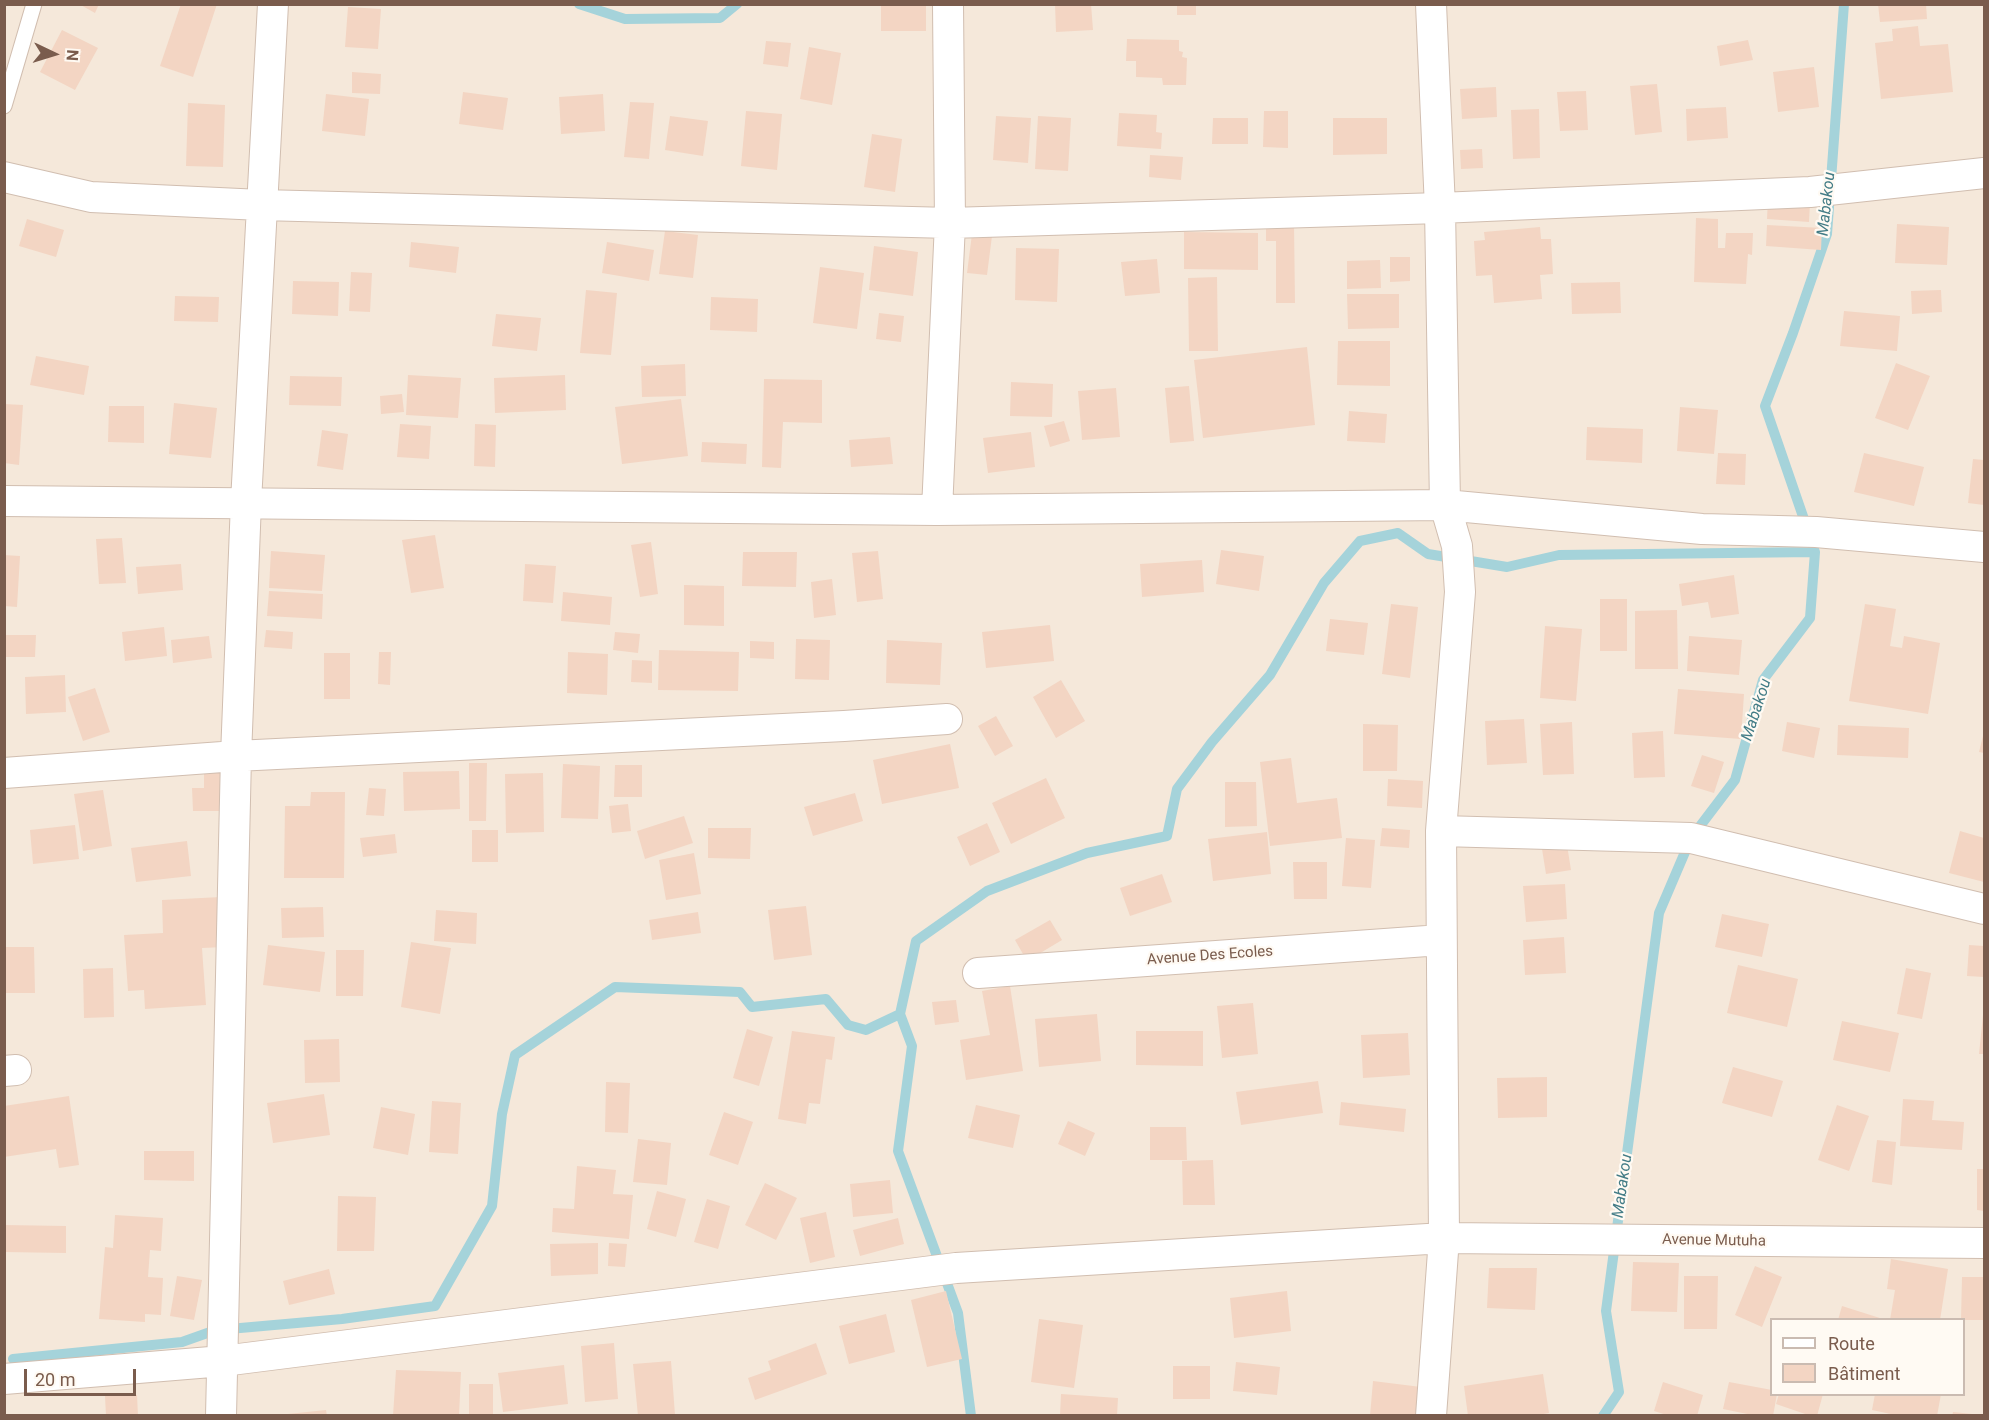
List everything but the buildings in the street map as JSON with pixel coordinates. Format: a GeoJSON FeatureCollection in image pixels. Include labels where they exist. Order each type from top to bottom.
{"type":"FeatureCollection","features":[{"type":"Feature","properties":{"kind":"street"},"geometry":{"type":"LineString","coordinates":[[221,1416],[236,756],[246,502],[273,4]]}},
{"type":"Feature","properties":{"kind":"street"},"geometry":{"type":"LineString","coordinates":[[937,510],[950,224],[948,4]]}},
{"type":"Feature","properties":{"kind":"street"},"geometry":{"type":"LineString","coordinates":[[1431,4],[1440,208],[1445,506],[1457,546],[1460,592],[1441,831],[1444,1238],[1431,1416]]}},
{"type":"Feature","properties":{"kind":"street"},"geometry":{"type":"LineString","coordinates":[[4,177],[91,197],[261,205],[950,224],[1440,208],[1810,192],[1984,173]]}},
{"type":"Feature","properties":{"kind":"street"},"geometry":{"type":"LineString","coordinates":[[4,501],[937,510],[1445,506],[1702,529],[1807,532],[1984,547]]}},
{"type":"Feature","properties":{"kind":"street"},"geometry":{"type":"LineString","coordinates":[[4,773],[236,756],[947,719]]}},
{"type":"Feature","properties":{"kind":"street"},"geometry":{"type":"LineString","coordinates":[[1441,831],[1691,838],[1984,909]]}},
{"type":"Feature","properties":{"kind":"street","name":"Avenue Des Ecoles"},"geometry":{"type":"LineString","coordinates":[[978,973],[1441,940]]}},
{"type":"Feature","properties":{"kind":"street","name":"Avenue Mutuha"},"geometry":{"type":"LineString","coordinates":[[4,1379],[223,1361],[941,1270],[1444,1238],[1984,1243]]}},
{"type":"Feature","properties":{"kind":"lane"},"geometry":{"type":"LineString","coordinates":[[4,106],[33,4]]}},
{"type":"Feature","properties":{"kind":"shaded area"},"geometry":{"type":"Polygon","coordinates":[[[5,5],[1984,5],[1984,1415],[5,1416],[5,5]]]}},
{"type":"Feature","properties":{"kind":"waterway"},"geometry":{"type":"LineString","coordinates":[[579,4],[625,19],[720,18],[737,4]]}},
{"type":"Feature","properties":{"kind":"waterway","name":"Mabakou"},"geometry":{"type":"LineString","coordinates":[[1807,528],[1765,406],[1827,234],[1844,4]]}},
{"type":"Feature","properties":{"kind":"waterway"},"geometry":{"type":"LineString","coordinates":[[971,1416],[958,1313],[898,1151],[912,1046],[900,1014],[916,941],[987,891],[1087,853],[1167,836],[1177,789],[1212,742],[1270,675],[1324,583],[1360,541],[1398,533],[1428,554],[1507,567],[1559,555],[1815,552]]}},
{"type":"Feature","properties":{"kind":"waterway","name":"Mabakou"},"geometry":{"type":"LineString","coordinates":[[1603,1416],[1619,1392],[1606,1311],[1659,913],[1691,838],[1735,780],[1763,680],[1810,618],[1815,552],[1813,546]]}},
{"type":"Feature","properties":{"kind":"waterway"},"geometry":{"type":"LineString","coordinates":[[229,1329],[342,1319],[435,1306],[492,1206],[502,1114],[515,1055],[615,987],[740,992],[752,1007],[826,999],[848,1025],[866,1030],[900,1014]]}},
{"type":"Feature","properties":{"kind":"waterway"},"geometry":{"type":"LineString","coordinates":[[13,1359],[182,1342],[213,1331]]}}]}
